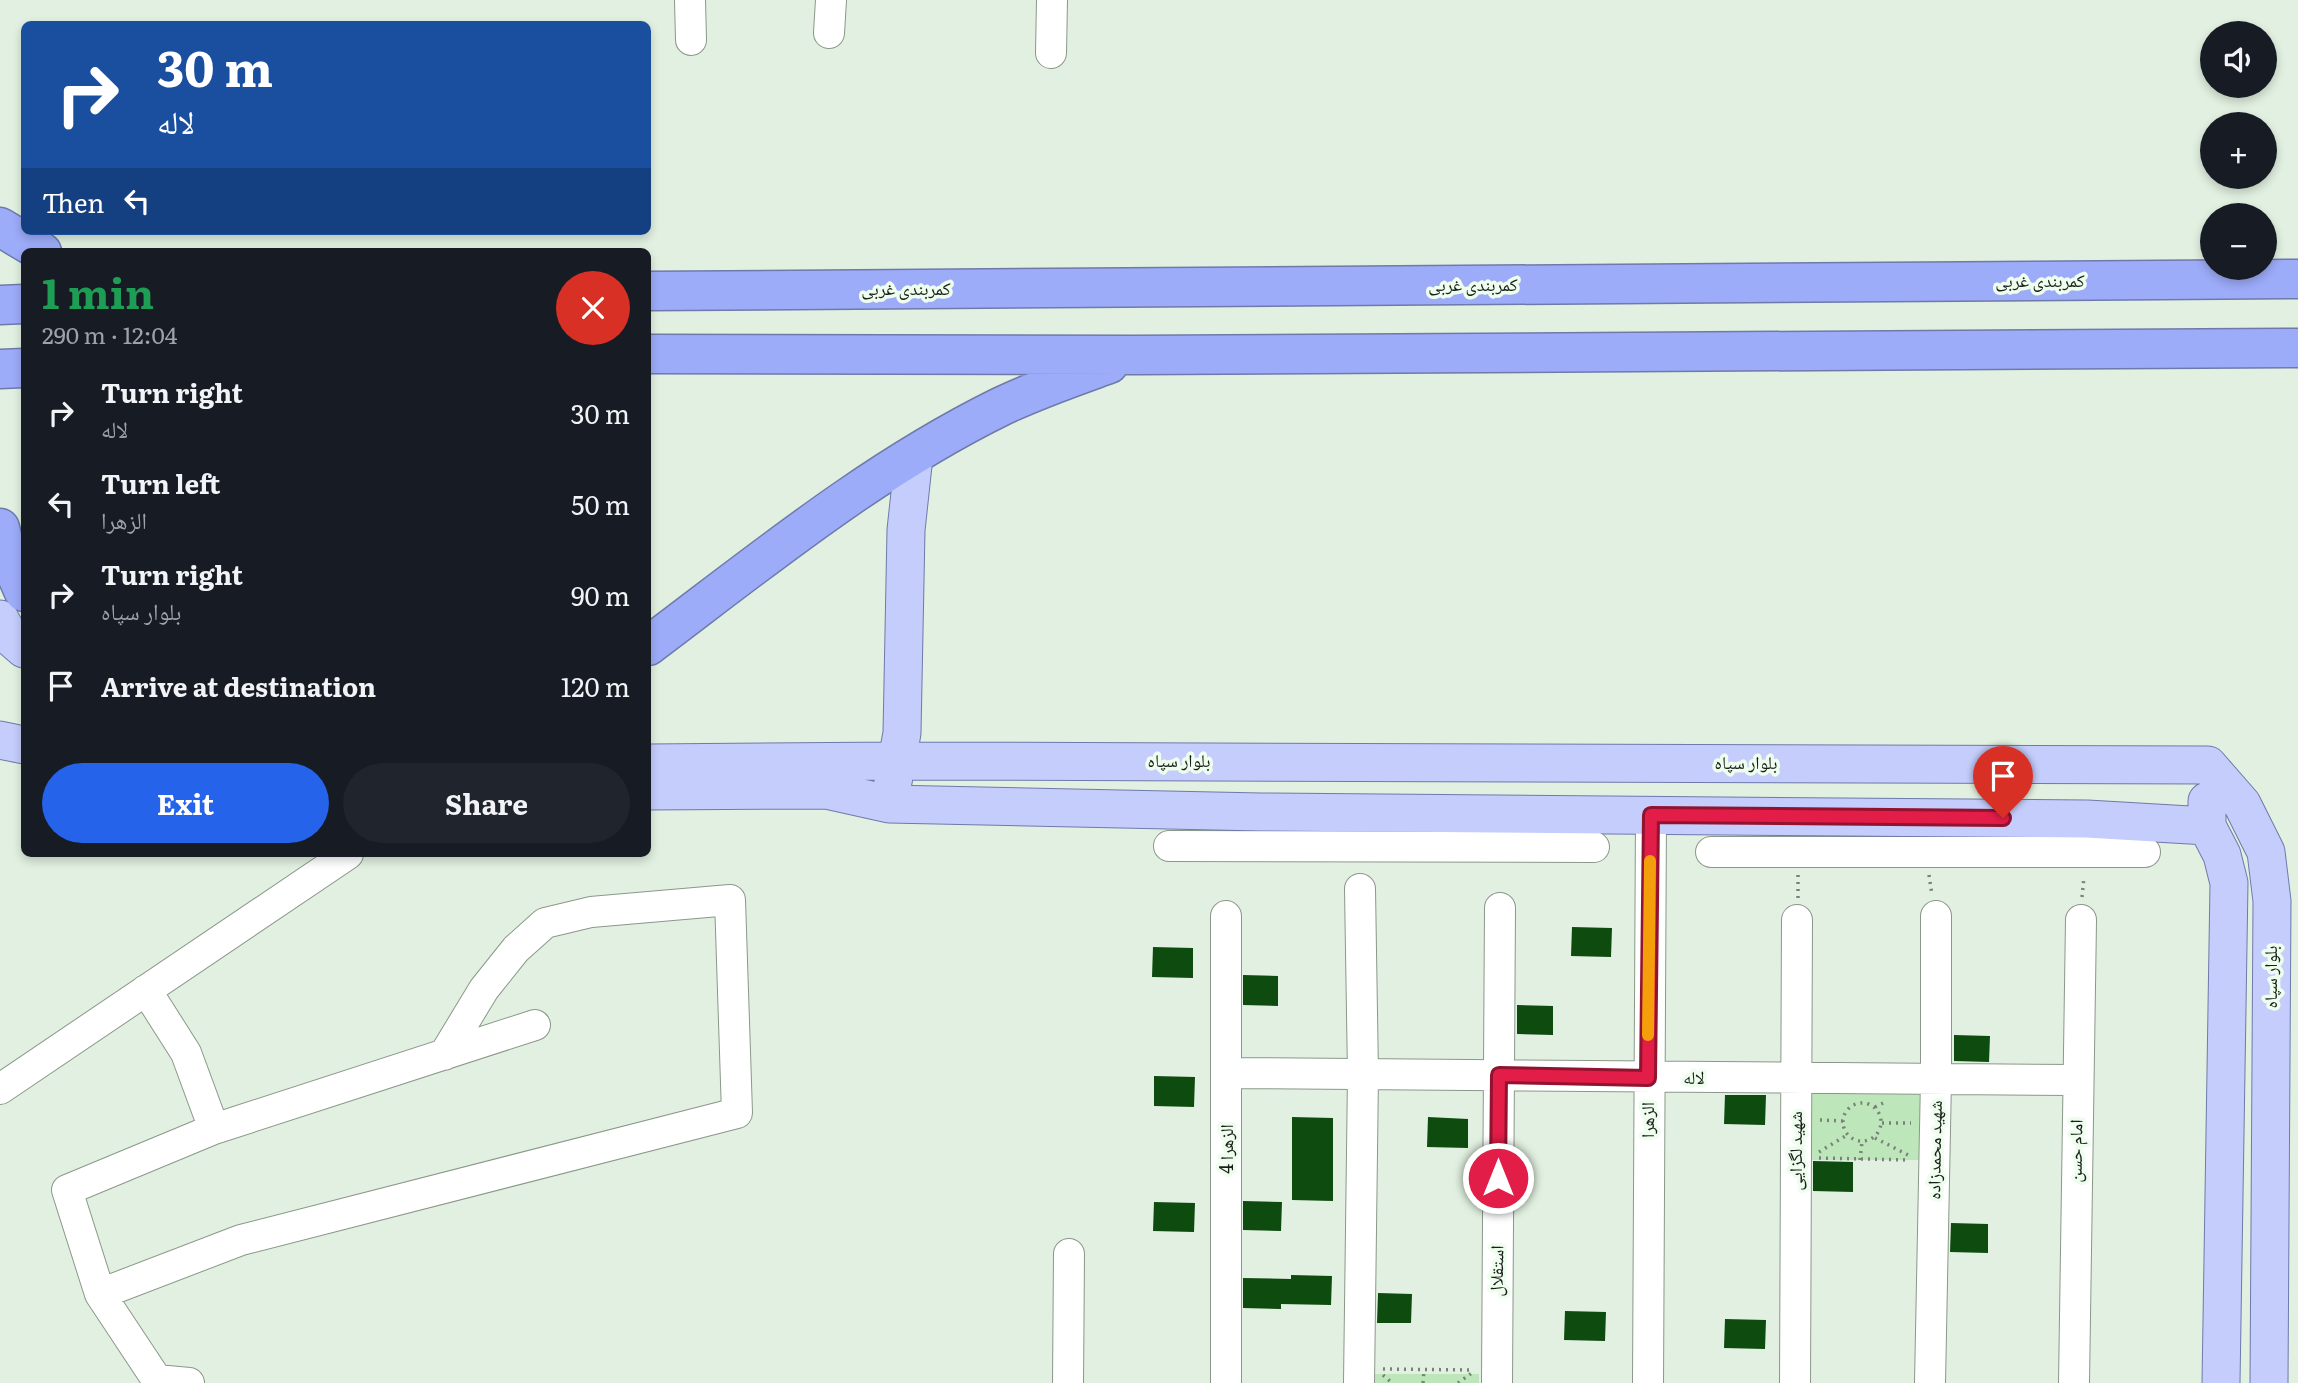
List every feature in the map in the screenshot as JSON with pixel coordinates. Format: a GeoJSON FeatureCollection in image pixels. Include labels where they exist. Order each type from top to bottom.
{"type":"FeatureCollection","features":[{"type":"Feature","properties":{"kind":"highway"},"geometry":{"type":"LineString","coordinates":[[0,227],[35,248]]}},
{"type":"Feature","properties":{"kind":"highway","name":"کمربندی غربی"},"geometry":{"type":"LineString","coordinates":[[651,291],[2298,279]]}},
{"type":"Feature","properties":{"kind":"highway"},"geometry":{"type":"LineString","coordinates":[[0,305],[21,304]]}},
{"type":"Feature","properties":{"kind":"highway"},"geometry":{"type":"LineString","coordinates":[[651,354],[1135,355],[2298,348]]}},
{"type":"Feature","properties":{"kind":"highway"},"geometry":{"type":"LineString","coordinates":[[651,644],[809,524],[914,456],[1001,406],[1135,355]]}},
{"type":"Feature","properties":{"kind":"highway"},"geometry":{"type":"LineString","coordinates":[[0,369],[21,368]]}},
{"type":"Feature","properties":{"kind":"highway"},"geometry":{"type":"LineString","coordinates":[[0,528],[5,549],[21,585]]}},
{"type":"Feature","properties":{"kind":"main road"},"geometry":{"type":"LineString","coordinates":[[889,804],[902,733],[906,530],[914,456]]}},
{"type":"Feature","properties":{"kind":"main road"},"geometry":{"type":"LineString","coordinates":[[0,619],[9,636],[21,646]]}},
{"type":"Feature","properties":{"kind":"main road"},"geometry":{"type":"LineString","coordinates":[[0,740],[21,744]]}},
{"type":"Feature","properties":{"kind":"main road","name":"بلوار سپاه"},"geometry":{"type":"LineString","coordinates":[[651,764],[897,761],[2208,765],[2242,804],[2266,852],[2272,901],[2269,1383]]}},
{"type":"Feature","properties":{"kind":"main road"},"geometry":{"type":"LineString","coordinates":[[2208,765],[2207,826],[2222,855],[2229,883],[2220,1382]]}},
{"type":"Feature","properties":{"kind":"main road"},"geometry":{"type":"LineString","coordinates":[[651,791],[826,790],[889,804],[1426,830],[1651,815],[1927,834],[2087,819],[2207,826]]}},
{"type":"Feature","properties":{"kind":"street"},"geometry":{"type":"LineString","coordinates":[[690,0],[691,40]]}},
{"type":"Feature","properties":{"kind":"street"},"geometry":{"type":"LineString","coordinates":[[829,33],[831,0]]}},
{"type":"Feature","properties":{"kind":"street"},"geometry":{"type":"LineString","coordinates":[[1051,53],[1052,0]]}},
{"type":"Feature","properties":{"kind":"street","name":"الزهرا"},"geometry":{"type":"LineString","coordinates":[[1648,1383],[1651,815]]}},
{"type":"Feature","properties":{"kind":"street"},"geometry":{"type":"LineString","coordinates":[[1169,846],[1426,830],[1594,847]]}},
{"type":"Feature","properties":{"kind":"street"},"geometry":{"type":"LineString","coordinates":[[1711,852],[1927,834],[2145,852]]}},
{"type":"Feature","properties":{"kind":"street"},"geometry":{"type":"LineString","coordinates":[[0,1089],[344,857]]}},
{"type":"Feature","properties":{"kind":"street"},"geometry":{"type":"LineString","coordinates":[[1359,1371],[1363,1075],[1360,889]]}},
{"type":"Feature","properties":{"kind":"street"},"geometry":{"type":"LineString","coordinates":[[100,1294],[241,1240],[737,1113],[730,900],[591,912],[545,923],[516,949],[484,989],[444,1055]]}},
{"type":"Feature","properties":{"kind":"street","name":"استقلال"},"geometry":{"type":"LineString","coordinates":[[1497,1383],[1500,908]]}},
{"type":"Feature","properties":{"kind":"street","name":"الزهرا 4"},"geometry":{"type":"LineString","coordinates":[[1226,916],[1226,1383]]}},
{"type":"Feature","properties":{"kind":"street","name":"شهید محمدزاده"},"geometry":{"type":"LineString","coordinates":[[1930,1383],[1936,916]]}},
{"type":"Feature","properties":{"kind":"street","name":"شهید لگزایی"},"geometry":{"type":"LineString","coordinates":[[1795,1383],[1797,920]]}},
{"type":"Feature","properties":{"kind":"street","name":"امام حسن"},"geometry":{"type":"LineString","coordinates":[[2074,1383],[2081,920]]}},
{"type":"Feature","properties":{"kind":"street"},"geometry":{"type":"LineString","coordinates":[[146,990],[186,1054],[214,1129]]}},
{"type":"Feature","properties":{"kind":"street"},"geometry":{"type":"LineString","coordinates":[[189,1383],[157,1380],[100,1294],[67,1190],[214,1129],[535,1026]]}},
{"type":"Feature","properties":{"kind":"street","name":"لاله"},"geometry":{"type":"LineString","coordinates":[[1228,1073],[2077,1080]]}},
{"type":"Feature","properties":{"kind":"street"},"geometry":{"type":"LineString","coordinates":[[1068,1383],[1069,1254]]}},
{"type":"Feature","properties":{"kind":"path"},"geometry":{"type":"LineString","coordinates":[[1927,834],[1936,916]]}},
{"type":"Feature","properties":{"kind":"path"},"geometry":{"type":"LineString","coordinates":[[1847,1135],[1809,1158],[1917,1160],[1875,1138],[1862,1142],[1847,1135],[1843,1121],[1848,1108],[1861,1102],[1875,1107],[1882,1123],[1875,1138]]}},
{"type":"Feature","properties":{"kind":"path"},"geometry":{"type":"LineString","coordinates":[[1811,1119],[1843,1121]]}},
{"type":"Feature","properties":{"kind":"path"},"geometry":{"type":"LineString","coordinates":[[1882,1123],[1918,1123]]}},
{"type":"Feature","properties":{"kind":"path"},"geometry":{"type":"LineString","coordinates":[[1860,1160],[1862,1142]]}},
{"type":"Feature","properties":{"kind":"path"},"geometry":{"type":"LineString","coordinates":[[1423,1383],[1424,1370]]}},
{"type":"Feature","properties":{"kind":"path"},"geometry":{"type":"LineString","coordinates":[[1359,1371],[1476,1370],[1458,1383]]}},
{"type":"Feature","properties":{"kind":"green space"},"geometry":{"type":"Polygon","coordinates":[[[1809,1084],[1923,1084],[1923,1160],[1809,1160],[1809,1084]]]}},
{"type":"Feature","properties":{"kind":"green space"},"geometry":{"type":"Polygon","coordinates":[[[1372,1374],[1479,1374],[1479,1383],[1372,1383],[1372,1374]]]}},
{"type":"Feature","properties":{"kind":"building"},"geometry":{"type":"Polygon","coordinates":[[[1572,927],[1612,928],[1611,957],[1571,956],[1572,927]]]}},
{"type":"Feature","properties":{"kind":"building"},"geometry":{"type":"Polygon","coordinates":[[[1153,947],[1193,948],[1193,978],[1152,977],[1153,947]]]}},
{"type":"Feature","properties":{"kind":"building"},"geometry":{"type":"Polygon","coordinates":[[[1243,975],[1278,976],[1278,1006],[1243,1005],[1243,975]]]}},
{"type":"Feature","properties":{"kind":"building"},"geometry":{"type":"Polygon","coordinates":[[[1517,1005],[1553,1006],[1553,1035],[1517,1034],[1517,1005]]]}},
{"type":"Feature","properties":{"kind":"building"},"geometry":{"type":"Polygon","coordinates":[[[1954,1035],[1990,1036],[1989,1062],[1954,1061],[1954,1035]]]}},
{"type":"Feature","properties":{"kind":"building"},"geometry":{"type":"Polygon","coordinates":[[[1154,1076],[1195,1077],[1194,1107],[1154,1106],[1154,1076]]]}},
{"type":"Feature","properties":{"kind":"building"},"geometry":{"type":"Polygon","coordinates":[[[1725,1095],[1766,1095],[1765,1125],[1724,1124],[1725,1095]]]}},
{"type":"Feature","properties":{"kind":"building"},"geometry":{"type":"Polygon","coordinates":[[[1292,1117],[1333,1118],[1333,1201],[1292,1200],[1292,1117]]]}},
{"type":"Feature","properties":{"kind":"building"},"geometry":{"type":"Polygon","coordinates":[[[1428,1117],[1468,1119],[1468,1148],[1427,1147],[1428,1117]]]}},
{"type":"Feature","properties":{"kind":"building"},"geometry":{"type":"Polygon","coordinates":[[[1813,1161],[1853,1162],[1853,1192],[1813,1191],[1813,1161]]]}},
{"type":"Feature","properties":{"kind":"building"},"geometry":{"type":"Polygon","coordinates":[[[1243,1201],[1282,1202],[1281,1231],[1243,1230],[1243,1201]]]}},
{"type":"Feature","properties":{"kind":"building"},"geometry":{"type":"Polygon","coordinates":[[[1154,1202],[1195,1203],[1194,1232],[1153,1231],[1154,1202]]]}},
{"type":"Feature","properties":{"kind":"building"},"geometry":{"type":"Polygon","coordinates":[[[1951,1223],[1988,1224],[1988,1253],[1950,1252],[1951,1223]]]}},
{"type":"Feature","properties":{"kind":"building"},"geometry":{"type":"Polygon","coordinates":[[[1291,1275],[1332,1276],[1331,1305],[1281,1304],[1281,1309],[1243,1308],[1243,1278],[1291,1279],[1291,1275]]]}},
{"type":"Feature","properties":{"kind":"building"},"geometry":{"type":"Polygon","coordinates":[[[1378,1293],[1412,1294],[1411,1323],[1377,1323],[1378,1293]]]}},
{"type":"Feature","properties":{"kind":"building"},"geometry":{"type":"Polygon","coordinates":[[[1565,1311],[1606,1312],[1605,1341],[1564,1340],[1565,1311]]]}},
{"type":"Feature","properties":{"kind":"building"},"geometry":{"type":"Polygon","coordinates":[[[1725,1319],[1766,1320],[1765,1349],[1724,1348],[1725,1319]]]}},
{"type":"Feature","properties":{"kind":"slow traffic"},"geometry":{"type":"LineString","coordinates":[[1648,1035],[1650,861]]}},
{"type":"Feature","properties":{"kind":"route"},"geometry":{"type":"LineString","coordinates":[[1498,1178],[1499,1075],[1648,1078],[1651,815],[2003,818]]}}]}
